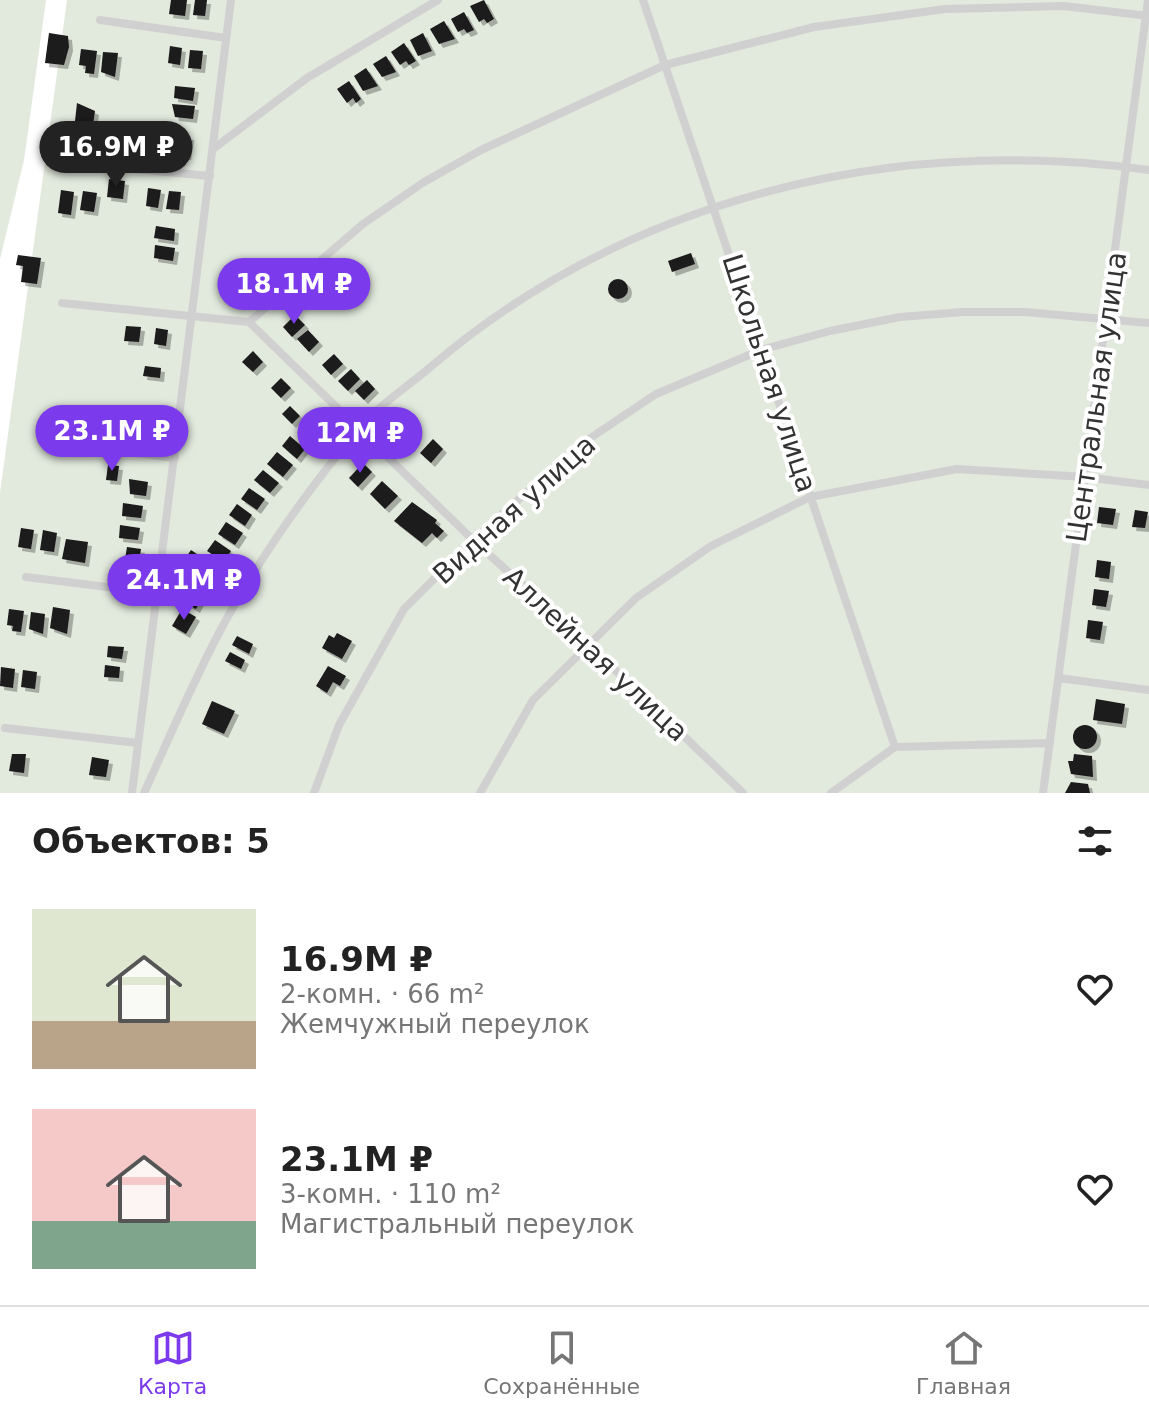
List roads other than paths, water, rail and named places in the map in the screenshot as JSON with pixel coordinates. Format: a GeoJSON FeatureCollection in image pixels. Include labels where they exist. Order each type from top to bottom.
{"type":"FeatureCollection","features":[{"type":"Feature","properties":{"kind":"street"},"geometry":{"type":"LineString","coordinates":[[132,793],[231,0]]}},
{"type":"Feature","properties":{"kind":"street"},"geometry":{"type":"LineString","coordinates":[[213,149],[307,78],[438,0]]}},
{"type":"Feature","properties":{"kind":"street","name":"Школьная улица"},"geometry":{"type":"LineString","coordinates":[[643,0],[895,747]]}},
{"type":"Feature","properties":{"kind":"street","name":"Центральная улица"},"geometry":{"type":"LineString","coordinates":[[1043,793],[1148,0]]}},
{"type":"Feature","properties":{"kind":"street"},"geometry":{"type":"LineString","coordinates":[[62,303],[249,322],[363,224],[424,182],[481,150],[665,65],[814,27],[945,9],[1064,6],[1148,15]]}},
{"type":"Feature","properties":{"kind":"street"},"geometry":{"type":"LineString","coordinates":[[100,20],[226,38]]}},
{"type":"Feature","properties":{"kind":"street"},"geometry":{"type":"LineString","coordinates":[[144,793],[227,618],[265,555],[358,429],[478,327],[557,278],[715,206],[861,170],[956,160],[1149,170]]}},
{"type":"Feature","properties":{"kind":"street"},"geometry":{"type":"LineString","coordinates":[[78,164],[210,176]]}},
{"type":"Feature","properties":{"kind":"street","name":"Видная улица"},"geometry":{"type":"LineString","coordinates":[[314,793],[339,725],[404,609],[473,540],[580,445],[656,394],[761,350],[830,331],[900,317],[963,312],[1106,317],[1149,323]]}},
{"type":"Feature","properties":{"kind":"street","name":"Аллейная улица"},"geometry":{"type":"LineString","coordinates":[[249,322],[473,540],[589,645],[743,793]]}},
{"type":"Feature","properties":{"kind":"street"},"geometry":{"type":"LineString","coordinates":[[41,441],[175,458]]}},
{"type":"Feature","properties":{"kind":"street"},"geometry":{"type":"LineString","coordinates":[[480,793],[533,700],[636,598],[711,546],[810,497],[957,469],[1085,477],[1149,485]]}},
{"type":"Feature","properties":{"kind":"street"},"geometry":{"type":"LineString","coordinates":[[26,577],[156,593]]}},
{"type":"Feature","properties":{"kind":"street"},"geometry":{"type":"LineString","coordinates":[[1059,678],[1149,690]]}},
{"type":"Feature","properties":{"kind":"street"},"geometry":{"type":"LineString","coordinates":[[5,728],[138,743]]}},
{"type":"Feature","properties":{"kind":"street"},"geometry":{"type":"LineString","coordinates":[[831,793],[895,747],[1050,743]]}}]}
